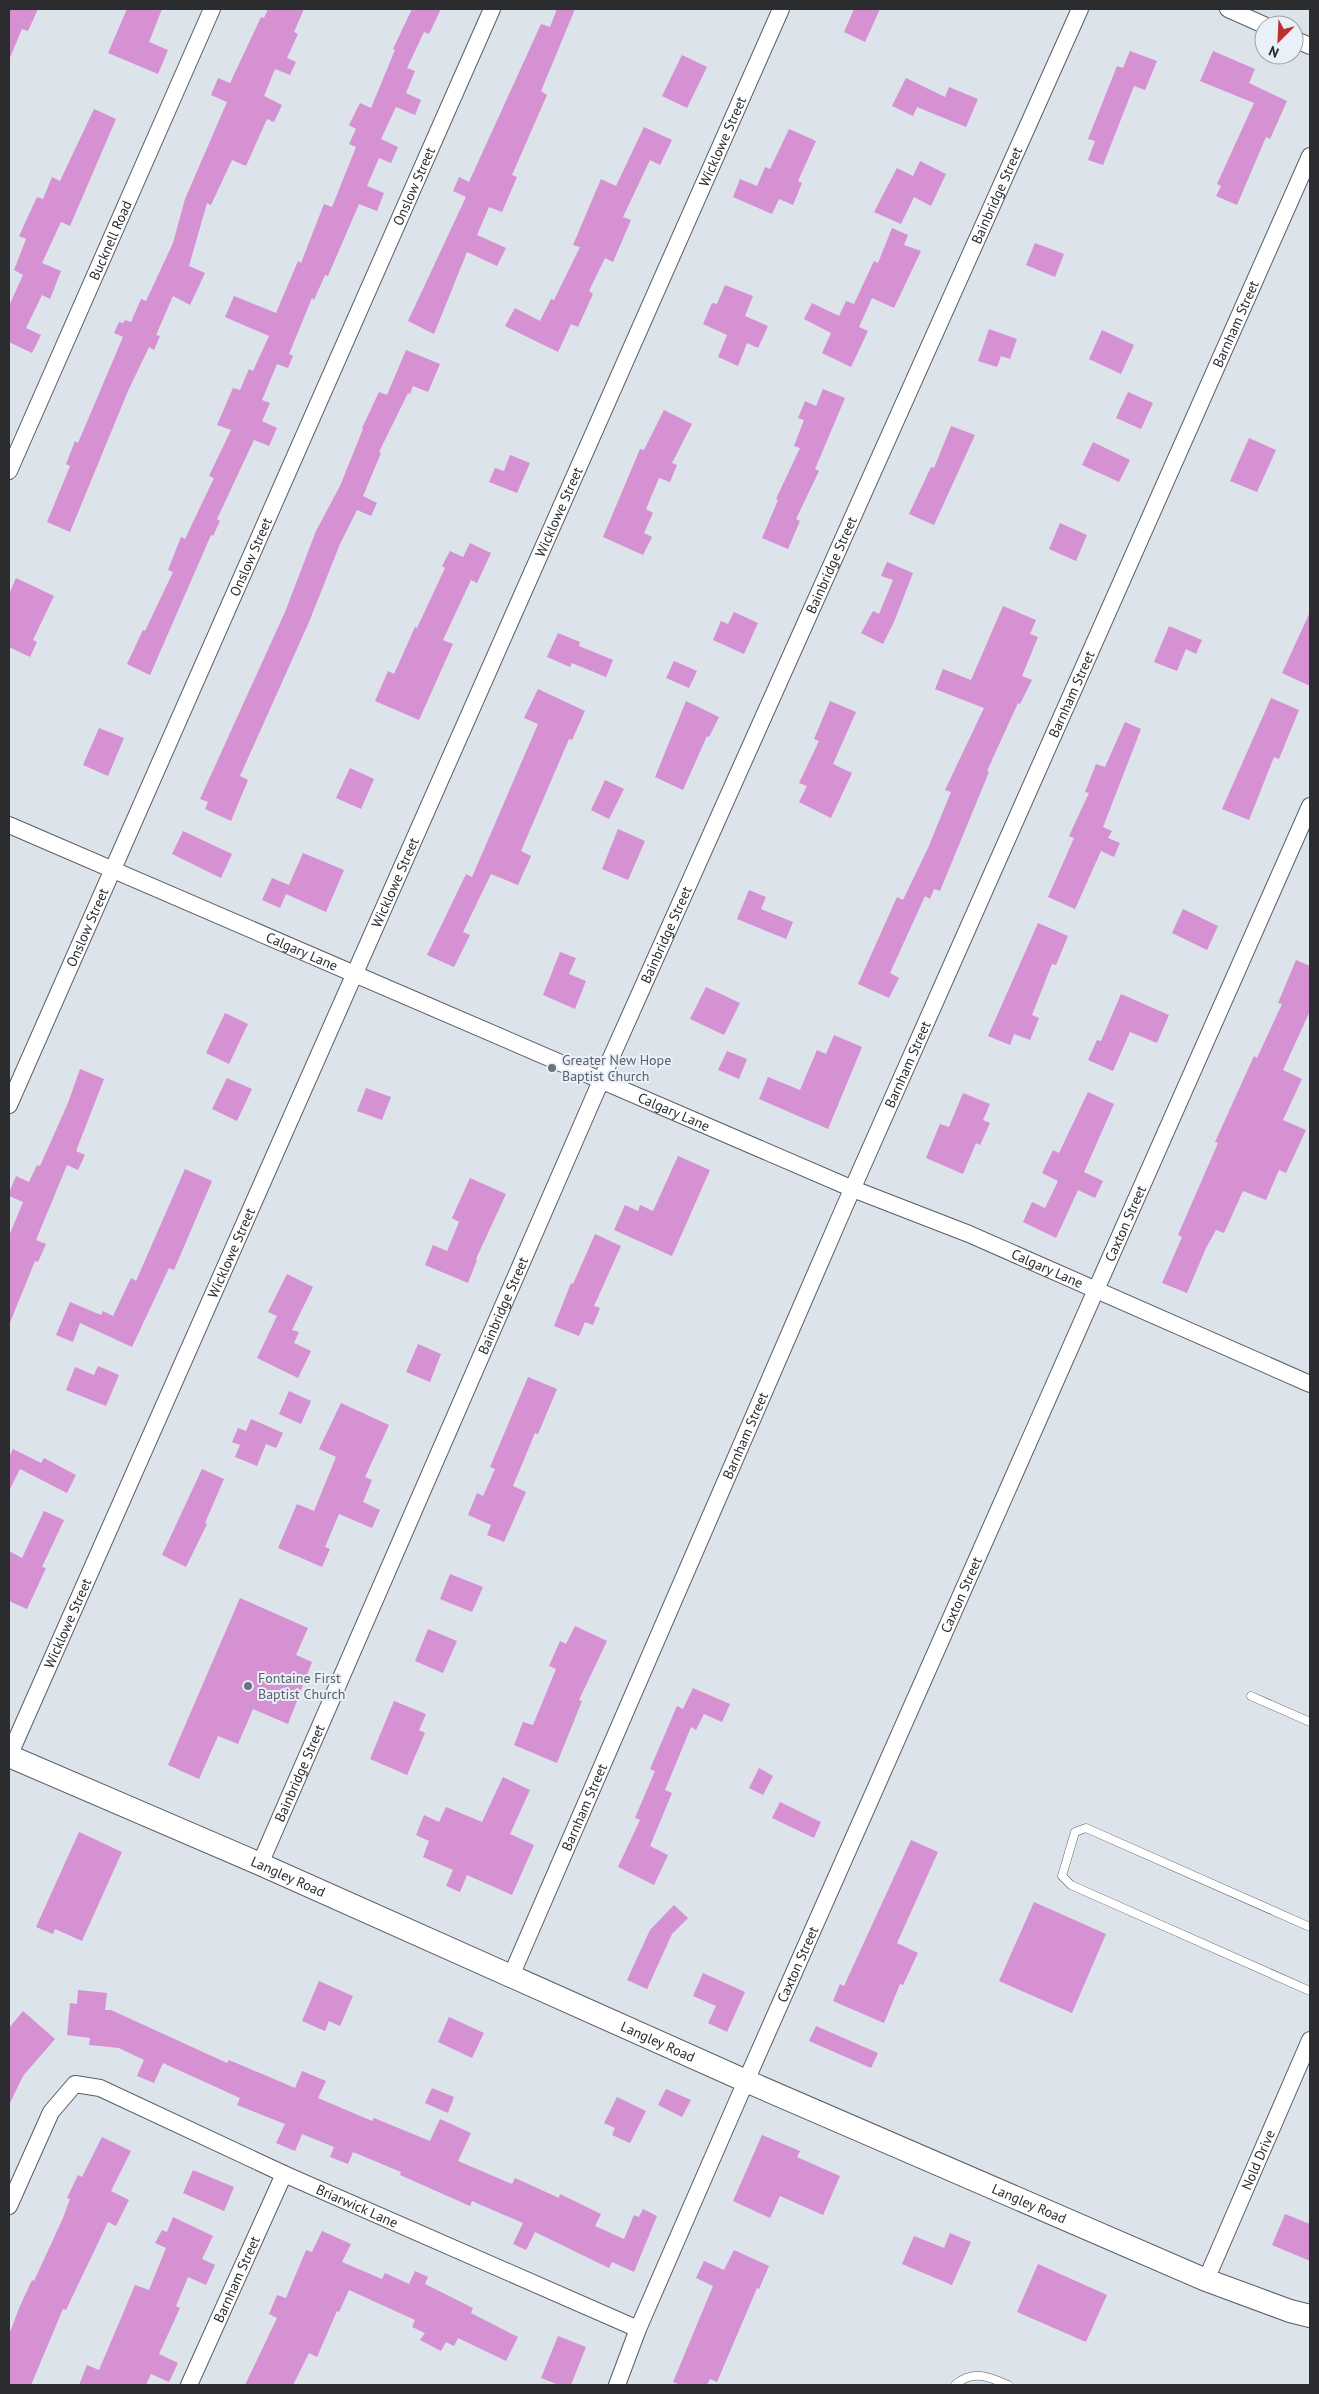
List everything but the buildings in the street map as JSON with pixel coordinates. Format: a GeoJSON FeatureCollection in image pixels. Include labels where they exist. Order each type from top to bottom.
{"type":"FeatureCollection","features":[{"type":"Feature","properties":{"kind":"street","name":"Bucknell Road"},"geometry":{"type":"LineString","coordinates":[[9,471],[212,9]]}},
{"type":"Feature","properties":{"kind":"street","name":"Onslow Street"},"geometry":{"type":"LineString","coordinates":[[9,1105],[492,9]]}},
{"type":"Feature","properties":{"kind":"street","name":"Wicklowe Street"},"geometry":{"type":"LineString","coordinates":[[9,1756],[781,9]]}},
{"type":"Feature","properties":{"kind":"street","name":"Bainbridge Street"},"geometry":{"type":"LineString","coordinates":[[260,1864],[601,1081],[1080,9]]}},
{"type":"Feature","properties":{"kind":"street"},"geometry":{"type":"LineString","coordinates":[[1228,9],[1254,21]]}},
{"type":"Feature","properties":{"kind":"street","name":"Barnham Street"},"geometry":{"type":"LineString","coordinates":[[512,1976],[853,1189],[1310,156]]}},
{"type":"Feature","properties":{"kind":"street","name":"Caxton Street"},"geometry":{"type":"LineString","coordinates":[[617,2385],[638,2328],[746,2081],[1310,806]]}},
{"type":"Feature","properties":{"kind":"street","name":"Calgary Lane"},"geometry":{"type":"LineString","coordinates":[[9,825],[853,1189],[969,1234],[1310,1384]]}},
{"type":"Feature","properties":{"kind":"street","name":"Langley Road"},"geometry":{"type":"LineString","coordinates":[[9,1756],[260,1864],[746,2081],[1206,2280],[1290,2312],[1310,2316]]}},
{"type":"Feature","properties":{"kind":"street","name":"Nold Drive"},"geometry":{"type":"LineString","coordinates":[[1206,2280],[1310,2040]]}},
{"type":"Feature","properties":{"kind":"street","name":"Briarwick Lane"},"geometry":{"type":"LineString","coordinates":[[9,2206],[51,2112],[75,2084],[100,2088],[284,2174],[638,2328]]}},
{"type":"Feature","properties":{"kind":"street","name":"Barnham Street"},"geometry":{"type":"LineString","coordinates":[[189,2385],[284,2174]]}},
{"type":"Feature","properties":{"kind":"lane"},"geometry":{"type":"LineString","coordinates":[[1251,1696],[1310,1722]]}},
{"type":"Feature","properties":{"kind":"lane"},"geometry":{"type":"LineString","coordinates":[[1310,1926],[1086,1828],[1075,1832],[1068,1850],[1062,1876],[1071,1885],[1310,1991]]}},
{"type":"Feature","properties":{"kind":"lane"},"geometry":{"type":"LineString","coordinates":[[955,2385],[960,2380],[984,2375],[1008,2385]]}},
{"type":"Feature","properties":{"kind":"place","name":"Greater New Hope Baptist Church"},"geometry":{"type":"Point","coordinates":[552,1068]}},
{"type":"Feature","properties":{"kind":"place","name":"Fontaine First Baptist Church"},"geometry":{"type":"Point","coordinates":[248,1686]}}]}
